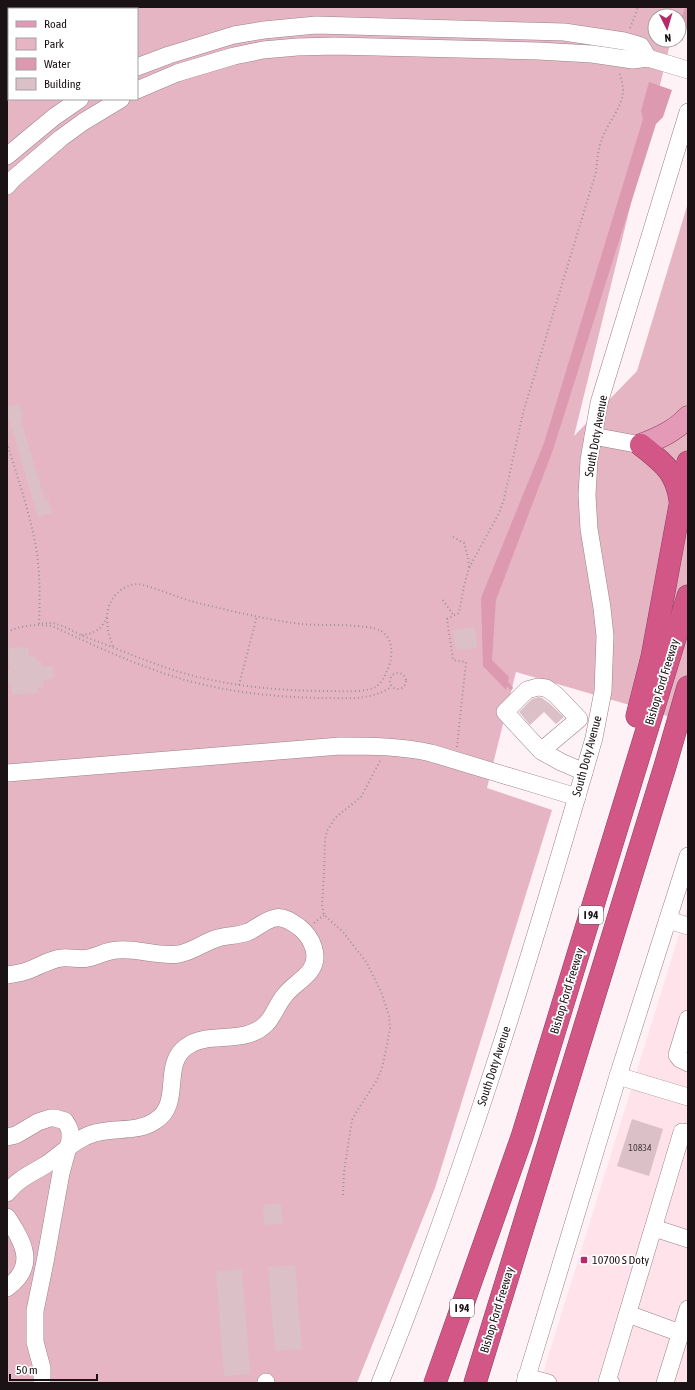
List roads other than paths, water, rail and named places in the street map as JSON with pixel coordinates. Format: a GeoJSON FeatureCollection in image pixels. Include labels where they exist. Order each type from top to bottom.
{"type":"FeatureCollection","features":[{"type":"Feature","properties":{"kind":"highway"},"geometry":{"type":"LineString","coordinates":[[641,445],[658,458],[672,474],[678,486],[680,503]]}},
{"type":"Feature","properties":{"kind":"highway"},"geometry":{"type":"LineString","coordinates":[[615,836],[631,742],[652,657],[688,462]]}},
{"type":"Feature","properties":{"kind":"highway","name":"Bishop Ford Freeway"},"geometry":{"type":"LineString","coordinates":[[435,1383],[522,1137],[688,596]]}},
{"type":"Feature","properties":{"kind":"highway","name":"Bishop Ford Freeway"},"geometry":{"type":"LineString","coordinates":[[475,1383],[666,763],[688,687]]}},
{"type":"Feature","properties":{"kind":"highway"},"geometry":{"type":"LineString","coordinates":[[666,763],[688,727]]}},
{"type":"Feature","properties":{"kind":"main road"},"geometry":{"type":"LineString","coordinates":[[641,445],[660,438],[672,431],[688,417]]}},
{"type":"Feature","properties":{"kind":"street"},"geometry":{"type":"LineString","coordinates":[[138,68],[169,55],[234,36],[264,30],[316,25],[564,32],[624,41],[641,46],[648,58]]}},
{"type":"Feature","properties":{"kind":"street"},"geometry":{"type":"LineString","coordinates":[[409,27],[409,48]]}},
{"type":"Feature","properties":{"kind":"street"},"geometry":{"type":"LineString","coordinates":[[138,73],[141,88],[177,73],[234,56],[262,50],[335,46],[538,51],[592,54],[633,60],[648,58],[688,70]]}},
{"type":"Feature","properties":{"kind":"street"},"geometry":{"type":"LineString","coordinates":[[7,156],[54,117],[79,100]]}},
{"type":"Feature","properties":{"kind":"street"},"geometry":{"type":"LineString","coordinates":[[7,186],[13,179],[61,138],[83,122],[119,100]]}},
{"type":"Feature","properties":{"kind":"street","name":"South Doty Avenue"},"geometry":{"type":"LineString","coordinates":[[380,1383],[412,1304],[489,1084],[594,738],[603,691],[605,636],[602,608],[589,530],[587,495],[589,460],[599,403],[688,112]]}},
{"type":"Feature","properties":{"kind":"street"},"geometry":{"type":"LineString","coordinates":[[593,436],[641,445]]}},
{"type":"Feature","properties":{"kind":"street"},"geometry":{"type":"LineString","coordinates":[[7,773],[340,746],[389,746],[413,749],[455,760],[577,797]]}},
{"type":"Feature","properties":{"kind":"street"},"geometry":{"type":"LineString","coordinates":[[541,751],[584,772]]}},
{"type":"Feature","properties":{"kind":"street"},"geometry":{"type":"LineString","coordinates":[[548,1383],[526,1380],[618,1076],[688,856]]}},
{"type":"Feature","properties":{"kind":"street"},"geometry":{"type":"LineString","coordinates":[[7,975],[27,971],[57,959],[87,959],[101,953],[118,950],[171,955],[186,953],[219,938],[243,934],[268,920],[280,917],[294,923],[304,931],[312,944],[314,952],[314,958],[310,971],[286,993],[266,1024],[244,1035],[195,1042],[182,1050],[176,1057],[173,1066],[172,1093],[170,1102],[155,1122],[140,1128],[104,1131],[82,1138],[49,1163],[19,1181],[7,1193]]}},
{"type":"Feature","properties":{"kind":"street"},"geometry":{"type":"LineString","coordinates":[[668,920],[688,926]]}},
{"type":"Feature","properties":{"kind":"street"},"geometry":{"type":"LineString","coordinates":[[688,1019],[677,1054],[680,1059],[688,1063]]}},
{"type":"Feature","properties":{"kind":"street"},"geometry":{"type":"LineString","coordinates":[[618,1076],[688,1097]]}},
{"type":"Feature","properties":{"kind":"street"},"geometry":{"type":"LineString","coordinates":[[7,1137],[16,1135],[44,1119],[55,1118],[64,1121],[68,1126],[70,1140],[61,1173],[46,1262],[35,1311],[35,1342],[42,1368],[42,1383]]}},
{"type":"Feature","properties":{"kind":"street"},"geometry":{"type":"LineString","coordinates":[[608,1383],[682,1132],[688,1134]]}},
{"type":"Feature","properties":{"kind":"street"},"geometry":{"type":"LineString","coordinates":[[7,1217],[21,1240],[25,1260],[21,1274],[17,1280],[7,1288]]}},
{"type":"Feature","properties":{"kind":"street"},"geometry":{"type":"LineString","coordinates":[[654,1228],[688,1239]]}},
{"type":"Feature","properties":{"kind":"street"},"geometry":{"type":"LineString","coordinates":[[665,1383],[688,1309]]}},
{"type":"Feature","properties":{"kind":"street"},"geometry":{"type":"LineString","coordinates":[[628,1314],[680,1333]]}},
{"type":"Feature","properties":{"kind":"water"},"geometry":{"type":"Polygon","coordinates":[[[688,7],[687,28],[687,8],[685,8],[688,7]]]}},
{"type":"Feature","properties":{"kind":"water"},"geometry":{"type":"Polygon","coordinates":[[[649,82],[672,90],[663,117],[656,124],[553,450],[496,600],[492,660],[509,677],[506,690],[483,666],[481,598],[544,443],[643,119],[641,111],[649,82]]]}},
{"type":"Feature","properties":{"kind":"waterway"},"geometry":{"type":"LineString","coordinates":[[505,681],[511,688]]}},
{"type":"Feature","properties":{"kind":"place","name":"10700 S Doty"},"geometry":{"type":"Point","coordinates":[584,1260]}}]}
